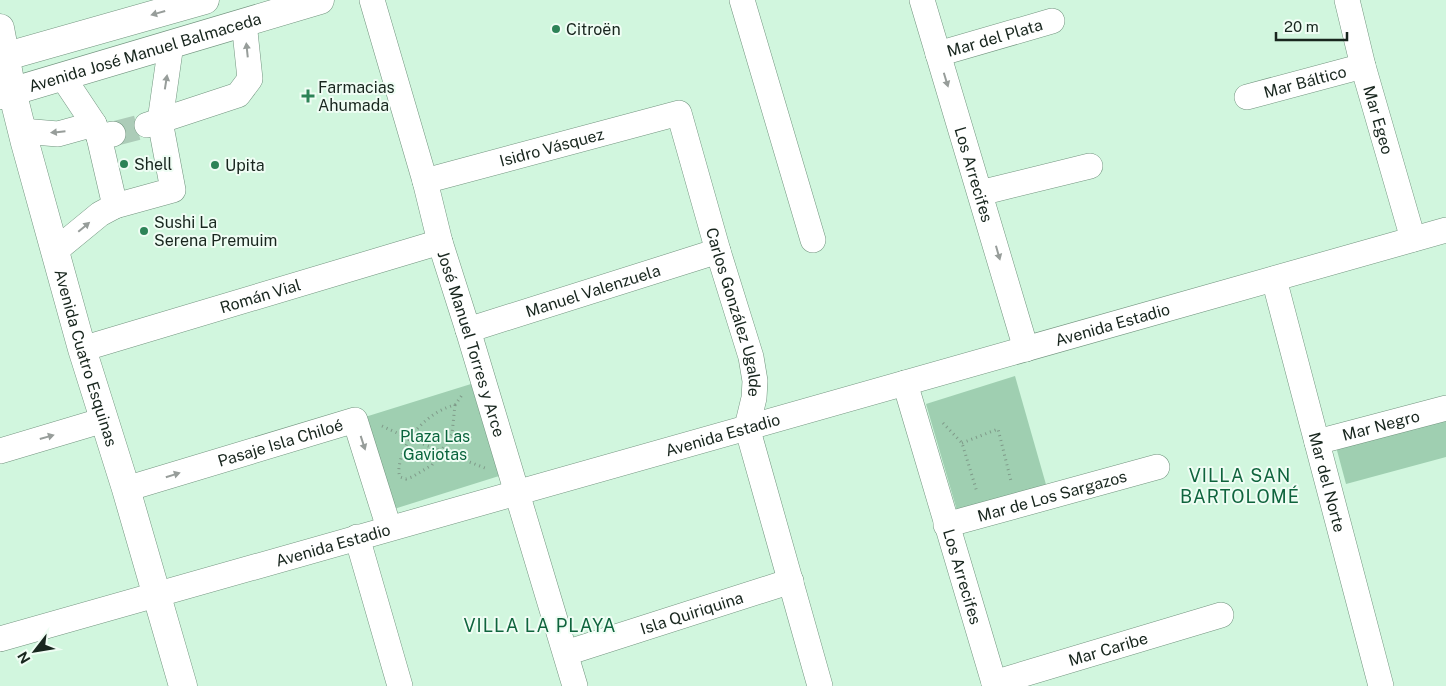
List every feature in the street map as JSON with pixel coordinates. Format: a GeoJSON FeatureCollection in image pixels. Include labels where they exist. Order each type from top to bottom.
{"type":"FeatureCollection","features":[{"type":"Feature","properties":{"kind":"main road","name":"Avenida José Manuel Balmaceda"},"geometry":{"type":"LineString","coordinates":[[6,93],[320,0]]}},
{"type":"Feature","properties":{"kind":"main road","name":"Avenida José Manuel Balmaceda"},"geometry":{"type":"LineString","coordinates":[[2,57],[194,2]]}},
{"type":"Feature","properties":{"kind":"main road","name":"Avenida Cuatro Esquinas"},"geometry":{"type":"LineString","coordinates":[[0,28],[6,93],[22,130],[82,349],[126,489],[183,686]]}},
{"type":"Feature","properties":{"kind":"street","name":"José Manuel Torres y Arce"},"geometry":{"type":"LineString","coordinates":[[372,0],[425,181],[440,242],[575,686]]}},
{"type":"Feature","properties":{"kind":"street"},"geometry":{"type":"LineString","coordinates":[[742,0],[813,240]]}},
{"type":"Feature","properties":{"kind":"street","name":"Los Arrecifes"},"geometry":{"type":"LineString","coordinates":[[922,0],[1026,349]]}},
{"type":"Feature","properties":{"kind":"street","name":"Mar Egeo"},"geometry":{"type":"LineString","coordinates":[[1347,0],[1363,66],[1413,240]]}},
{"type":"Feature","properties":{"kind":"street","name":"Mar del Plata"},"geometry":{"type":"LineString","coordinates":[[938,54],[1052,21]]}},
{"type":"Feature","properties":{"kind":"street"},"geometry":{"type":"LineString","coordinates":[[152,123],[238,95],[250,79],[244,22]]}},
{"type":"Feature","properties":{"kind":"street"},"geometry":{"type":"LineString","coordinates":[[55,251],[100,214],[115,206],[173,190],[152,123],[172,44]]}},
{"type":"Feature","properties":{"kind":"street","name":"Mar Báltico"},"geometry":{"type":"LineString","coordinates":[[1247,97],[1363,66]]}},
{"type":"Feature","properties":{"kind":"street"},"geometry":{"type":"LineString","coordinates":[[62,76],[102,132],[115,206]]}},
{"type":"Feature","properties":{"kind":"street","name":"Isidro Vásquez"},"geometry":{"type":"LineString","coordinates":[[425,181],[679,113]]}},
{"type":"Feature","properties":{"kind":"street","name":"Carlos González Ugalde"},"geometry":{"type":"LineString","coordinates":[[679,113],[750,357],[755,381],[754,398],[747,427],[820,686]]}},
{"type":"Feature","properties":{"kind":"street"},"geometry":{"type":"LineString","coordinates":[[22,130],[58,134],[102,132]]}},
{"type":"Feature","properties":{"kind":"street"},"geometry":{"type":"LineString","coordinates":[[980,193],[1090,166]]}},
{"type":"Feature","properties":{"kind":"street","name":"Avenida Estadio"},"geometry":{"type":"LineString","coordinates":[[0,639],[1446,230]]}},
{"type":"Feature","properties":{"kind":"street","name":"Román Vial"},"geometry":{"type":"LineString","coordinates":[[82,349],[440,242]]}},
{"type":"Feature","properties":{"kind":"street","name":"Manuel Valenzuela"},"geometry":{"type":"LineString","coordinates":[[468,330],[718,251]]}},
{"type":"Feature","properties":{"kind":"street","name":"Mar del Norte"},"geometry":{"type":"LineString","coordinates":[[1274,278],[1381,686]]}},
{"type":"Feature","properties":{"kind":"street","name":"Los Arrecifes"},"geometry":{"type":"LineString","coordinates":[[905,383],[994,685]]}},
{"type":"Feature","properties":{"kind":"street","name":"Mar Negro"},"geometry":{"type":"LineString","coordinates":[[1317,442],[1446,408]]}},
{"type":"Feature","properties":{"kind":"street"},"geometry":{"type":"LineString","coordinates":[[0,451],[104,420]]}},
{"type":"Feature","properties":{"kind":"street","name":"Pasaje Isla Chiloé"},"geometry":{"type":"LineString","coordinates":[[126,489],[355,420],[389,528]]}},
{"type":"Feature","properties":{"kind":"street","name":"Mar de Los Sargazos"},"geometry":{"type":"LineString","coordinates":[[946,525],[1157,467]]}},
{"type":"Feature","properties":{"kind":"street"},"geometry":{"type":"LineString","coordinates":[[356,538],[400,686]]}},
{"type":"Feature","properties":{"kind":"street","name":"Isla Quiriquina"},"geometry":{"type":"LineString","coordinates":[[566,653],[791,581]]}},
{"type":"Feature","properties":{"kind":"street","name":"Mar Caribe"},"geometry":{"type":"LineString","coordinates":[[994,685],[1221,615]]}},
{"type":"Feature","properties":{"kind":"path"},"geometry":{"type":"LineString","coordinates":[[455,405],[452,434],[442,451],[432,466],[406,479],[400,477],[398,473],[402,454],[410,439],[414,432],[433,415],[448,406],[455,405]]}},
{"type":"Feature","properties":{"kind":"path"},"geometry":{"type":"LineString","coordinates":[[355,420],[366,419],[410,439],[482,466],[499,476],[517,492]]}},
{"type":"Feature","properties":{"kind":"path"},"geometry":{"type":"LineString","coordinates":[[962,442],[998,430],[1011,481],[1041,499]]}},
{"type":"Feature","properties":{"kind":"green space"},"geometry":{"type":"Polygon","coordinates":[[[1015,376],[1047,488],[958,514],[926,404],[1015,376]]]}},
{"type":"Feature","properties":{"kind":"green space","name":"Plaza Las Gaviotas"},"geometry":{"type":"Polygon","coordinates":[[[471,384],[499,476],[394,509],[365,417],[471,384]]]}},
{"type":"Feature","properties":{"kind":"green space"},"geometry":{"type":"Polygon","coordinates":[[[1446,414],[1446,457],[1346,484],[1335,443],[1446,414]]]}},
{"type":"Feature","properties":{"kind":"tunnel"},"geometry":{"type":"LineString","coordinates":[[113,134],[144,126]]}},
{"type":"Feature","properties":{"kind":"place","name":"Citroën"},"geometry":{"type":"Point","coordinates":[556,29]}},
{"type":"Feature","properties":{"kind":"place","name":"Farmacias Ahumada"},"geometry":{"type":"Point","coordinates":[308,96]}},
{"type":"Feature","properties":{"kind":"place","name":"Shell"},"geometry":{"type":"Point","coordinates":[124,164]}},
{"type":"Feature","properties":{"kind":"place","name":"Upita"},"geometry":{"type":"Point","coordinates":[215,165]}},
{"type":"Feature","properties":{"kind":"place","name":"Sushi La Serena Premuim"},"geometry":{"type":"Point","coordinates":[144,231]}},
{"type":"Feature","properties":{"kind":"district","name":"VILLA SAN BARTOLOMÉ"},"geometry":{"type":"Point","coordinates":[1240,485]}},
{"type":"Feature","properties":{"kind":"district","name":"VILLA LA PLAYA"},"geometry":{"type":"Point","coordinates":[540,625]}}]}
